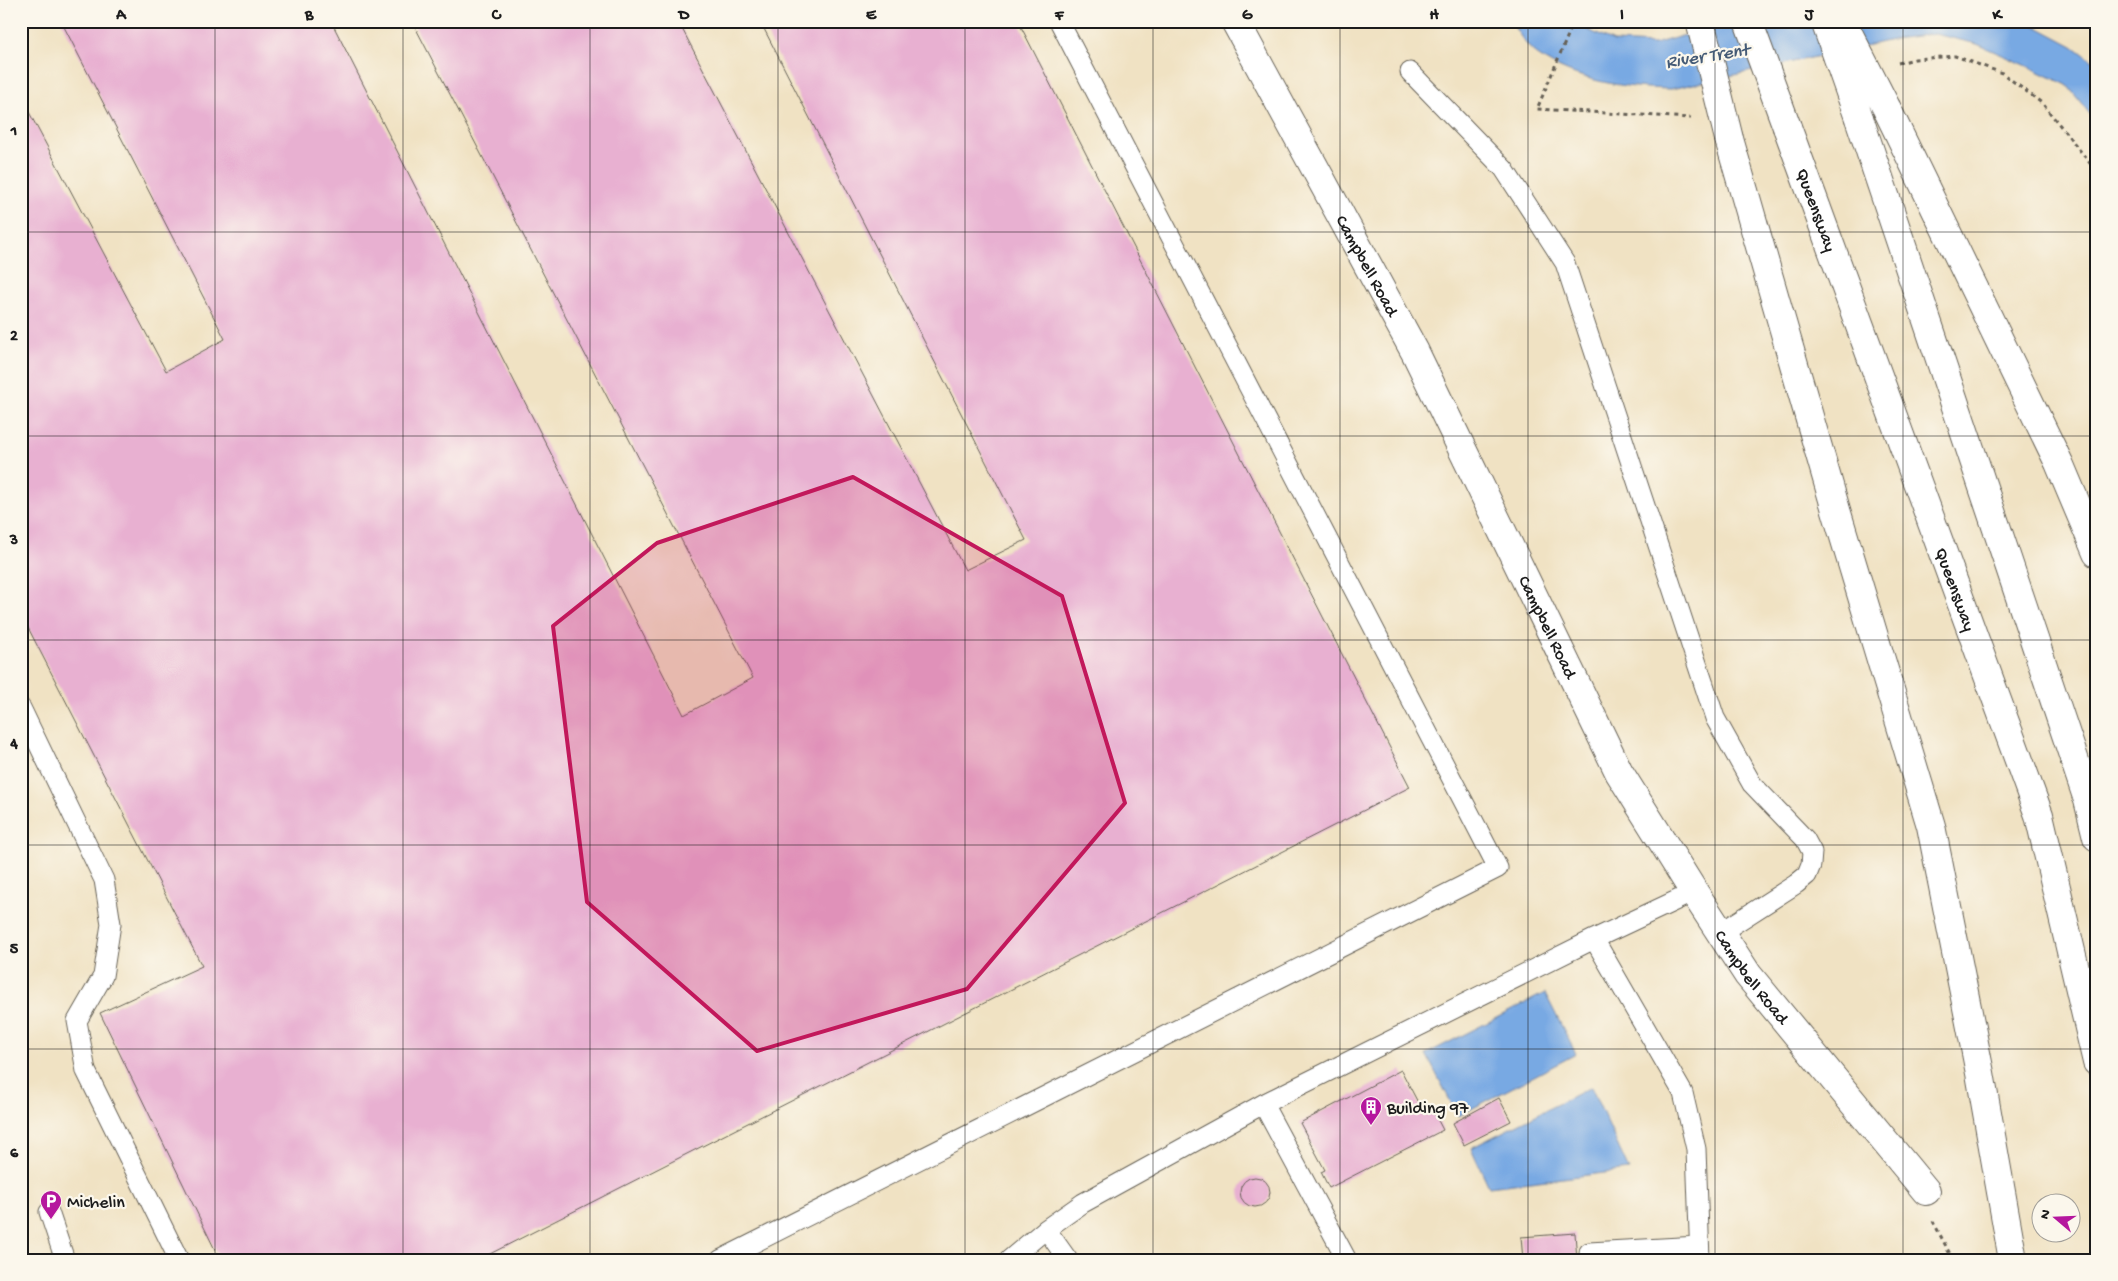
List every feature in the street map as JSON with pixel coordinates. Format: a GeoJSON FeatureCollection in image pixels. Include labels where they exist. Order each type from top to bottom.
{"type":"FeatureCollection","features":[{"type":"Feature","properties":{"kind":"main road","name":"Campbell Road"},"geometry":{"type":"LineString","coordinates":[[1235,21],[1415,352],[1619,772],[1748,975],[1926,1191]]}},
{"type":"Feature","properties":{"kind":"main road"},"geometry":{"type":"LineString","coordinates":[[1700,21],[1730,139],[1836,510],[1931,826],[1980,1073],[2014,1260]]}},
{"type":"Feature","properties":{"kind":"main road","name":"Queensway"},"geometry":{"type":"LineString","coordinates":[[1748,21],[2039,815],[2097,1062]]}},
{"type":"Feature","properties":{"kind":"main road"},"geometry":{"type":"LineString","coordinates":[[1825,21],[2088,800],[2097,837]]}},
{"type":"Feature","properties":{"kind":"main road"},"geometry":{"type":"LineString","coordinates":[[1842,21],[1887,109],[2059,464],[2097,553]]}},
{"type":"Feature","properties":{"kind":"lane"},"geometry":{"type":"LineString","coordinates":[[720,1260],[1498,868],[1059,21]]}},
{"type":"Feature","properties":{"kind":"lane"},"geometry":{"type":"LineString","coordinates":[[1410,72],[1504,169],[1565,263],[1715,718],[1752,784],[1805,839],[1812,852],[1811,865],[1807,875],[1802,880],[1720,933]]}},
{"type":"Feature","properties":{"kind":"lane"},"geometry":{"type":"LineString","coordinates":[[21,708],[104,880],[111,924],[103,976],[77,1021],[86,1072],[179,1260]]}},
{"type":"Feature","properties":{"kind":"lane"},"geometry":{"type":"LineString","coordinates":[[1009,1260],[1046,1229],[1083,1203],[1263,1104],[1594,939],[1694,892]]}},
{"type":"Feature","properties":{"kind":"lane"},"geometry":{"type":"LineString","coordinates":[[1589,1252],[1700,1253],[1696,1149],[1683,1093],[1594,939]]}},
{"type":"Feature","properties":{"kind":"lane"},"geometry":{"type":"LineString","coordinates":[[1263,1104],[1347,1260]]}},
{"type":"Feature","properties":{"kind":"lane"},"geometry":{"type":"LineString","coordinates":[[49,1212],[65,1260]]}},
{"type":"Feature","properties":{"kind":"lane"},"geometry":{"type":"LineString","coordinates":[[1046,1229],[1068,1260]]}},
{"type":"Feature","properties":{"kind":"path"},"geometry":{"type":"LineString","coordinates":[[1542,95],[1574,21]]}},
{"type":"Feature","properties":{"kind":"path"},"geometry":{"type":"LineString","coordinates":[[1926,1191],[1932,1220],[1953,1260]]}},
{"type":"Feature","properties":{"kind":"highlighted area"},"geometry":{"type":"Polygon","coordinates":[[[853,477],[1062,596],[1125,803],[967,989],[757,1051],[587,902],[553,626],[657,543],[853,477]]]}},
{"type":"Feature","properties":{"kind":"water","name":"River Trent"},"geometry":{"type":"Polygon","coordinates":[[[1510,21],[1569,21],[1614,42],[1654,44],[1751,21],[2026,21],[2073,46],[2097,64],[2097,123],[2067,85],[1977,44],[1935,34],[1901,38],[1671,89],[1601,82],[1567,71],[1551,64],[1532,51],[1510,21]]]}},
{"type":"Feature","properties":{"kind":"water"},"geometry":{"type":"Polygon","coordinates":[[[1545,993],[1576,1054],[1458,1116],[1426,1054],[1545,993]]]}},
{"type":"Feature","properties":{"kind":"water"},"geometry":{"type":"Polygon","coordinates":[[[1591,1087],[1629,1170],[1489,1187],[1471,1148],[1591,1087]]]}},
{"type":"Feature","properties":{"kind":"building"},"geometry":{"type":"Polygon","coordinates":[[[61,21],[331,21],[684,715],[753,678],[412,21],[678,21],[965,570],[1026,540],[760,21],[1018,21],[1410,787],[478,1260],[220,1260],[100,1013],[202,966],[21,614],[21,97],[166,371],[225,339],[61,21]]]}},
{"type":"Feature","properties":{"kind":"building","name":"Building 97"},"geometry":{"type":"Polygon","coordinates":[[[1401,1070],[1424,1114],[1432,1109],[1443,1130],[1329,1188],[1321,1172],[1325,1170],[1300,1123],[1401,1070]]]}},
{"type":"Feature","properties":{"kind":"building"},"geometry":{"type":"Polygon","coordinates":[[[1499,1098],[1511,1121],[1464,1145],[1453,1123],[1499,1098]]]}},
{"type":"Feature","properties":{"kind":"building"},"geometry":{"type":"Polygon","coordinates":[[[1255,1177],[1266,1181],[1270,1192],[1266,1203],[1255,1207],[1244,1203],[1240,1192],[1244,1181],[1255,1177]]]}},
{"type":"Feature","properties":{"kind":"building"},"geometry":{"type":"Polygon","coordinates":[[[1575,1233],[1577,1260],[1523,1260],[1521,1237],[1575,1233]]]}},
{"type":"Feature","properties":{"kind":"place","name":"Building 97"},"geometry":{"type":"Point","coordinates":[1371,1126]}},
{"type":"Feature","properties":{"kind":"place","name":"Michelin"},"geometry":{"type":"Point","coordinates":[51,1220]}}]}
